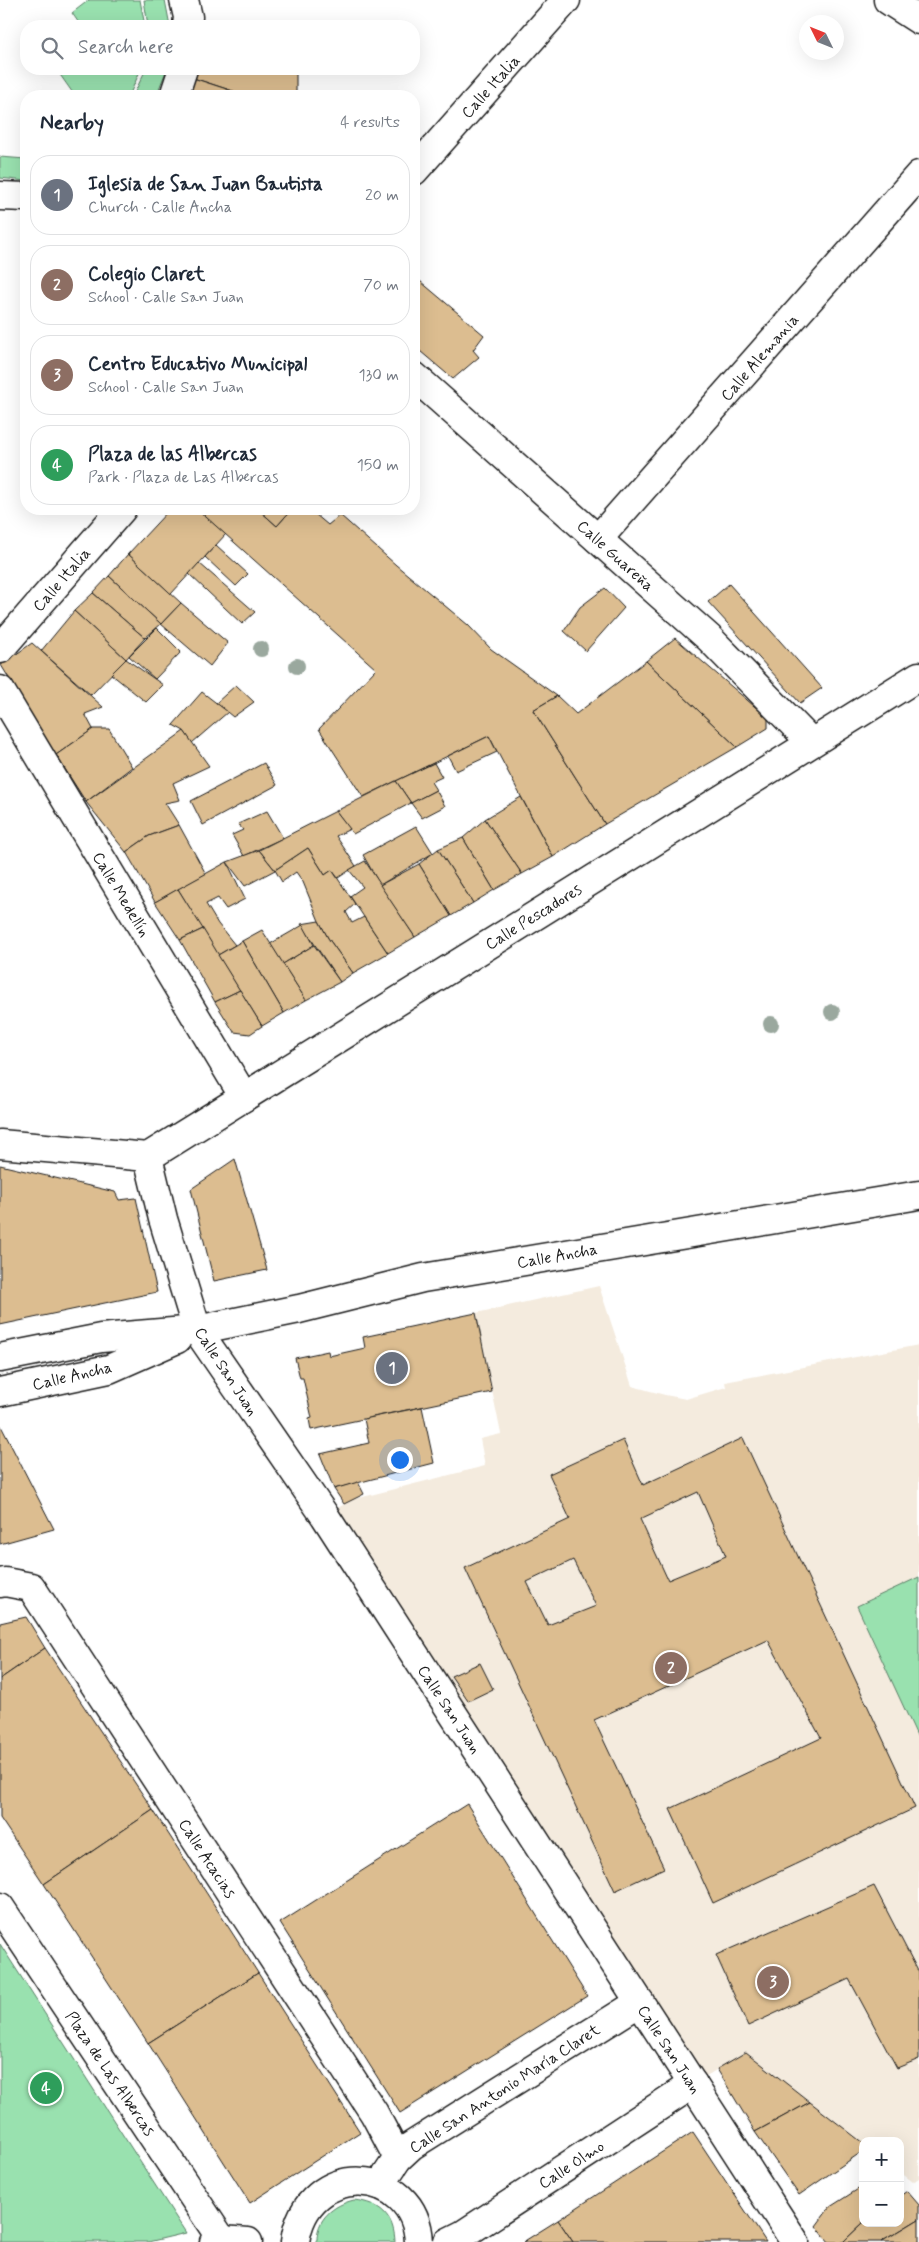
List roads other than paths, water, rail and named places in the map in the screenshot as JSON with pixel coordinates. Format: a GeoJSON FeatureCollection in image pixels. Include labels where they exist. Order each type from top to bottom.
{"type":"FeatureCollection","features":[{"type":"Feature","properties":{"kind":"street"},"geometry":{"type":"LineString","coordinates":[[184,0],[188,20]]}},
{"type":"Feature","properties":{"kind":"street","name":"Calle Italia"},"geometry":{"type":"LineString","coordinates":[[420,164],[566,0]]}},
{"type":"Feature","properties":{"kind":"street"},"geometry":{"type":"LineString","coordinates":[[888,0],[919,20]]}},
{"type":"Feature","properties":{"kind":"street"},"geometry":{"type":"LineString","coordinates":[[176,90],[181,75]]}},
{"type":"Feature","properties":{"kind":"street","name":"Calle Alemania"},"geometry":{"type":"LineString","coordinates":[[598,539],[919,176]]}},
{"type":"Feature","properties":{"kind":"street"},"geometry":{"type":"LineString","coordinates":[[0,196],[20,198]]}},
{"type":"Feature","properties":{"kind":"street","name":"Calle Guareña"},"geometry":{"type":"LineString","coordinates":[[420,381],[708,638],[811,742]]}},
{"type":"Feature","properties":{"kind":"street","name":"Calle Italia"},"geometry":{"type":"LineString","coordinates":[[0,649],[117,515]]}},
{"type":"Feature","properties":{"kind":"street","name":"Calle Pescadores"},"geometry":{"type":"LineString","coordinates":[[148,1157],[919,676]]}},
{"type":"Feature","properties":{"kind":"street","name":"Calle Medellín"},"geometry":{"type":"LineString","coordinates":[[0,690],[244,1097]]}},
{"type":"Feature","properties":{"kind":"street"},"geometry":{"type":"LineString","coordinates":[[0,1144],[148,1157]]}},
{"type":"Feature","properties":{"kind":"street","name":"Calle San Juan"},"geometry":{"type":"LineString","coordinates":[[148,1157],[163,1219],[197,1330],[326,1516],[795,2242]]}},
{"type":"Feature","properties":{"kind":"street","name":"Calle Ancha"},"geometry":{"type":"LineString","coordinates":[[0,1358],[101,1338],[197,1330],[299,1309],[423,1278],[919,1195]]}},
{"type":"Feature","properties":{"kind":"street","name":"Calle Ancha"},"geometry":{"type":"LineString","coordinates":[[0,1392],[109,1369],[197,1330]]}},
{"type":"Feature","properties":{"kind":"street","name":"Calle Acacias"},"geometry":{"type":"LineString","coordinates":[[0,1583],[30,1586],[374,2113],[398,2158]]}},
{"type":"Feature","properties":{"kind":"street","name":"Plaza de Las Albercas"},"geometry":{"type":"LineString","coordinates":[[0,1907],[228,2241]]}},
{"type":"Feature","properties":{"kind":"street","name":"Calle San Antonio María Claret"},"geometry":{"type":"LineString","coordinates":[[380,2185],[398,2158],[411,2146],[640,2002]]}},
{"type":"Feature","properties":{"kind":"street","name":"Calle Olmo"},"geometry":{"type":"LineString","coordinates":[[448,2242],[464,2234],[693,2084]]}},
{"type":"Feature","properties":{"kind":"street"},"geometry":{"type":"LineString","coordinates":[[295,2242],[297,2226],[306,2207],[321,2193],[340,2184],[360,2181],[380,2185],[398,2196],[411,2212],[419,2230],[419,2242]]}},
{"type":"Feature","properties":{"kind":"place","name":"Iglesia de San Juan Bautista"},"geometry":{"type":"Point","coordinates":[392,1368]}},
{"type":"Feature","properties":{"kind":"place","name":"Colegio Claret"},"geometry":{"type":"Point","coordinates":[671,1668]}},
{"type":"Feature","properties":{"kind":"place","name":"Centro Educativo Municipal"},"geometry":{"type":"Point","coordinates":[773,1982]}},
{"type":"Feature","properties":{"kind":"place","name":"Plaza de las Albercas"},"geometry":{"type":"Point","coordinates":[46,2088]}}]}
